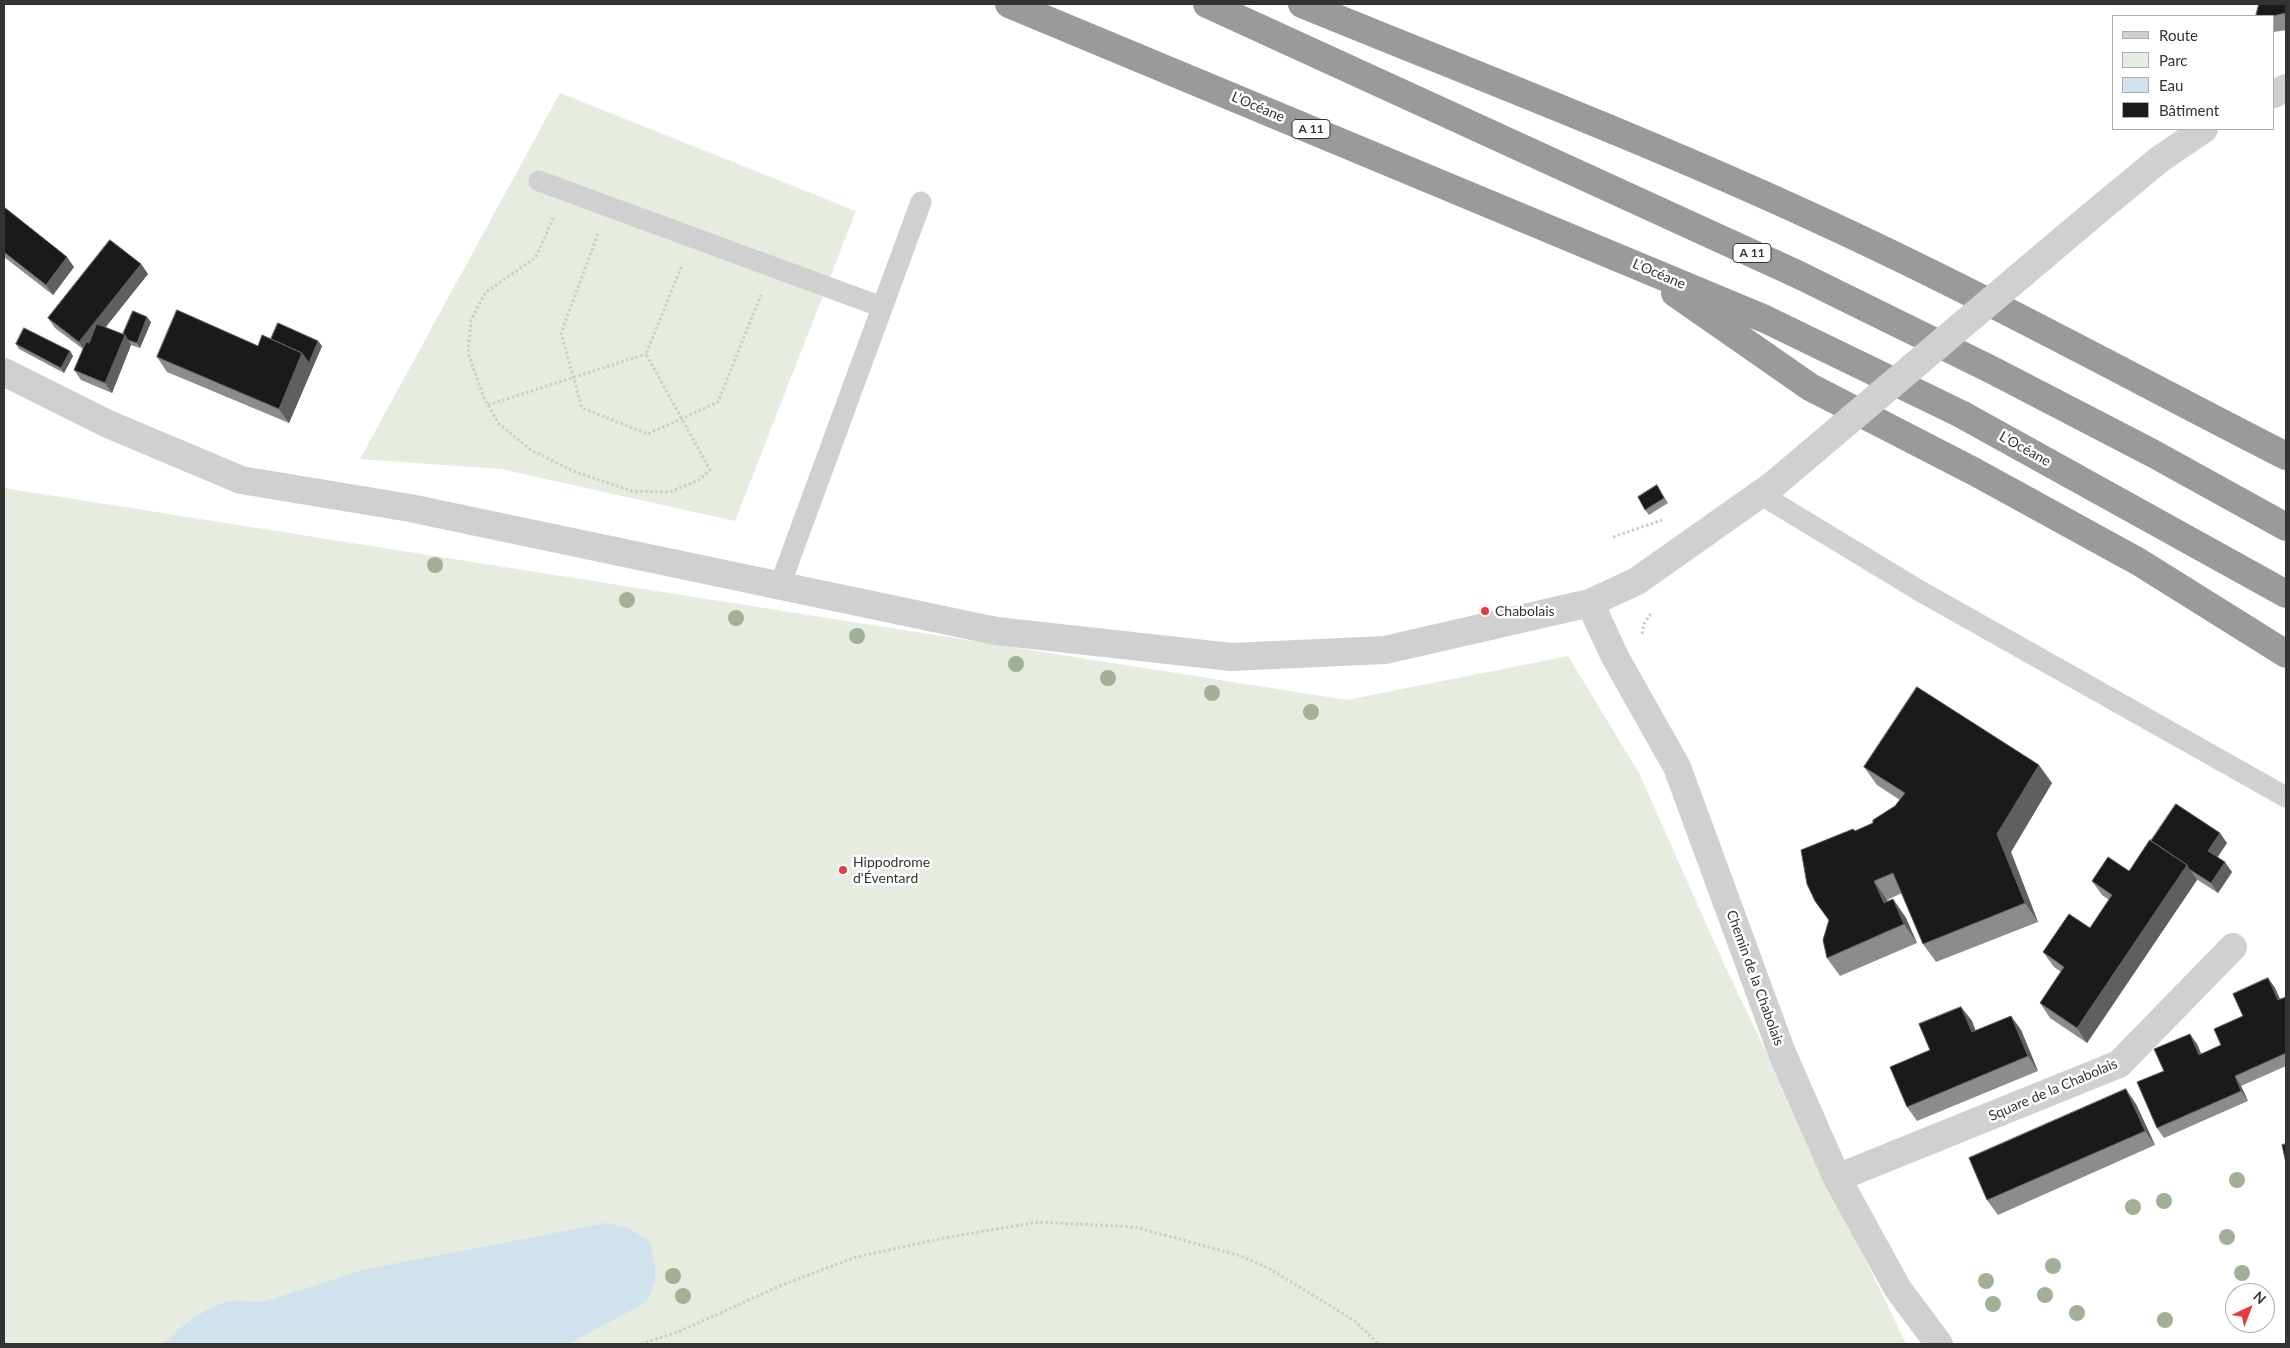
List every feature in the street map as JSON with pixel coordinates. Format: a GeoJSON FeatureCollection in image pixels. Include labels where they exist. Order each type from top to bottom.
{"type":"FeatureCollection","features":[{"type":"Feature","properties":{"kind":"highway","name":"L’Océane"},"geometry":{"type":"LineString","coordinates":[[1009,4],[1765,319],[1961,414],[2286,594]]}},
{"type":"Feature","properties":{"kind":"highway","name":"A 11"},"geometry":{"type":"LineString","coordinates":[[1207,4],[1797,274],[2146,449],[2286,527]]}},
{"type":"Feature","properties":{"kind":"highway"},"geometry":{"type":"LineString","coordinates":[[1302,4],[1612,130],[1814,217],[2041,330],[2286,456]]}},
{"type":"Feature","properties":{"kind":"highway"},"geometry":{"type":"LineString","coordinates":[[1630,262],[1810,387],[1975,472],[2139,562],[2286,654]]}},
{"type":"Feature","properties":{"kind":"street"},"geometry":{"type":"LineString","coordinates":[[4,372],[108,424],[241,480],[410,508],[996,632],[1231,657],[1385,650],[1498,626],[1590,603],[1637,581],[1766,490],[2090,216],[2160,159],[2203,130]]}},
{"type":"Feature","properties":{"kind":"street","name":"Chemin de la Chabolais"},"geometry":{"type":"LineString","coordinates":[[1590,603],[1615,657],[1677,767],[1782,1053],[1837,1178],[1898,1289],[1939,1344]]}},
{"type":"Feature","properties":{"kind":"street","name":"Square de la Chabolais"},"geometry":{"type":"LineString","coordinates":[[1837,1178],[2119,1064],[2232,947]]}},
{"type":"Feature","properties":{"kind":"lane"},"geometry":{"type":"LineString","coordinates":[[539,181],[882,307]]}},
{"type":"Feature","properties":{"kind":"lane"},"geometry":{"type":"LineString","coordinates":[[780,585],[921,202]]}},
{"type":"Feature","properties":{"kind":"lane"},"geometry":{"type":"LineString","coordinates":[[1766,490],[1920,591],[2286,797]]}},
{"type":"Feature","properties":{"kind":"path"},"geometry":{"type":"LineString","coordinates":[[564,190],[536,257],[485,294],[471,320],[468,352],[488,405],[499,424],[531,450],[573,471],[632,491],[670,492],[699,480],[710,470],[646,354]]}},
{"type":"Feature","properties":{"kind":"path"},"geometry":{"type":"LineString","coordinates":[[608,206],[561,333],[582,408],[648,434],[718,402],[773,266]]}},
{"type":"Feature","properties":{"kind":"path"},"geometry":{"type":"LineString","coordinates":[[646,354],[694,238]]}},
{"type":"Feature","properties":{"kind":"path"},"geometry":{"type":"LineString","coordinates":[[488,405],[646,354]]}},
{"type":"Feature","properties":{"kind":"path"},"geometry":{"type":"LineString","coordinates":[[641,1344],[678,1332],[782,1285],[856,1257],[949,1237],[1038,1222],[1135,1227],[1241,1256],[1270,1269],[1355,1321],[1378,1344]]}},
{"type":"Feature","properties":{"kind":"green space"},"geometry":{"type":"Polygon","coordinates":[[[560,93],[856,211],[735,521],[501,469],[360,459],[560,93]]]}},
{"type":"Feature","properties":{"kind":"green space","name":"Hippodrome d'Éventard"},"geometry":{"type":"Polygon","coordinates":[[[4,488],[1347,700],[1568,656],[1639,773],[1725,966],[1906,1344],[4,1344],[4,488]]]}},
{"type":"Feature","properties":{"kind":"water"},"geometry":{"type":"Polygon","coordinates":[[[606,1223],[628,1228],[649,1241],[655,1266],[655,1282],[648,1299],[643,1304],[568,1344],[164,1344],[195,1317],[223,1303],[233,1301],[267,1301],[363,1270],[606,1223]]]}},
{"type":"Feature","properties":{"kind":"building"},"geometry":{"type":"Polygon","coordinates":[[[2259,4],[2286,4],[2286,13],[2275,15],[2256,15],[2259,4]]]}},
{"type":"Feature","properties":{"kind":"building"},"geometry":{"type":"Polygon","coordinates":[[[4,207],[67,257],[46,285],[4,252],[4,207]]]}},
{"type":"Feature","properties":{"kind":"building"},"geometry":{"type":"Polygon","coordinates":[[[110,240],[141,264],[79,342],[48,318],[110,240]]]}},
{"type":"Feature","properties":{"kind":"building"},"geometry":{"type":"Polygon","coordinates":[[[177,310],[258,346],[262,335],[302,353],[279,409],[157,357],[177,310]]]}},
{"type":"Feature","properties":{"kind":"building"},"geometry":{"type":"Polygon","coordinates":[[[133,311],[147,317],[137,343],[128,340],[123,334],[133,311]]]}},
{"type":"Feature","properties":{"kind":"building"},"geometry":{"type":"Polygon","coordinates":[[[278,323],[318,341],[309,363],[302,353],[271,339],[278,323]]]}},
{"type":"Feature","properties":{"kind":"building"},"geometry":{"type":"Polygon","coordinates":[[[97,324],[125,335],[105,383],[74,370],[86,342],[89,343],[97,324]]]}},
{"type":"Feature","properties":{"kind":"building"},"geometry":{"type":"Polygon","coordinates":[[[24,328],[70,351],[61,368],[16,344],[24,328]]]}},
{"type":"Feature","properties":{"kind":"building"},"geometry":{"type":"Polygon","coordinates":[[[1657,485],[1664,498],[1645,510],[1638,497],[1657,485]]]}},
{"type":"Feature","properties":{"kind":"building"},"geometry":{"type":"Polygon","coordinates":[[[1917,687],[2039,765],[1997,834],[2025,903],[1923,944],[1893,873],[1874,881],[1884,903],[1893,899],[1904,924],[1827,958],[1823,940],[1829,920],[1815,901],[1807,884],[1801,850],[1873,823],[1873,820],[1895,806],[1905,793],[1864,767],[1917,687]]]}},
{"type":"Feature","properties":{"kind":"building"},"geometry":{"type":"Polygon","coordinates":[[[2176,804],[2220,833],[2208,851],[2225,862],[2211,883],[2151,841],[2176,804]]]}},
{"type":"Feature","properties":{"kind":"building"},"geometry":{"type":"Polygon","coordinates":[[[2150,840],[2187,865],[2077,1028],[2040,1003],[2064,967],[2043,952],[2069,914],[2090,928],[2112,895],[2092,881],[2108,857],[2129,871],[2150,840]]]}},
{"type":"Feature","properties":{"kind":"building"},"geometry":{"type":"Polygon","coordinates":[[[2268,978],[2278,1000],[2286,997],[2286,1053],[2235,1076],[2241,1091],[2157,1128],[2137,1082],[2164,1071],[2154,1049],[2190,1034],[2199,1055],[2221,1045],[2214,1029],[2243,1016],[2233,994],[2268,978]]]}},
{"type":"Feature","properties":{"kind":"building"},"geometry":{"type":"Polygon","coordinates":[[[1961,1007],[1972,1032],[2011,1016],[2028,1056],[1907,1107],[1890,1067],[1930,1050],[1919,1024],[1961,1007]]]}},
{"type":"Feature","properties":{"kind":"building"},"geometry":{"type":"Polygon","coordinates":[[[2126,1089],[2145,1131],[1987,1200],[1969,1158],[2126,1089]]]}},
{"type":"Feature","properties":{"kind":"building"},"geometry":{"type":"Polygon","coordinates":[[[2286,1144],[2286,1163],[2282,1145],[2286,1144]]]}},
{"type":"Feature","properties":{"kind":"place","name":"Chabolais"},"geometry":{"type":"Point","coordinates":[1485,611]}},
{"type":"Feature","properties":{"kind":"place","name":"Hippodrome d'Éventard"},"geometry":{"type":"Point","coordinates":[843,870]}}]}
